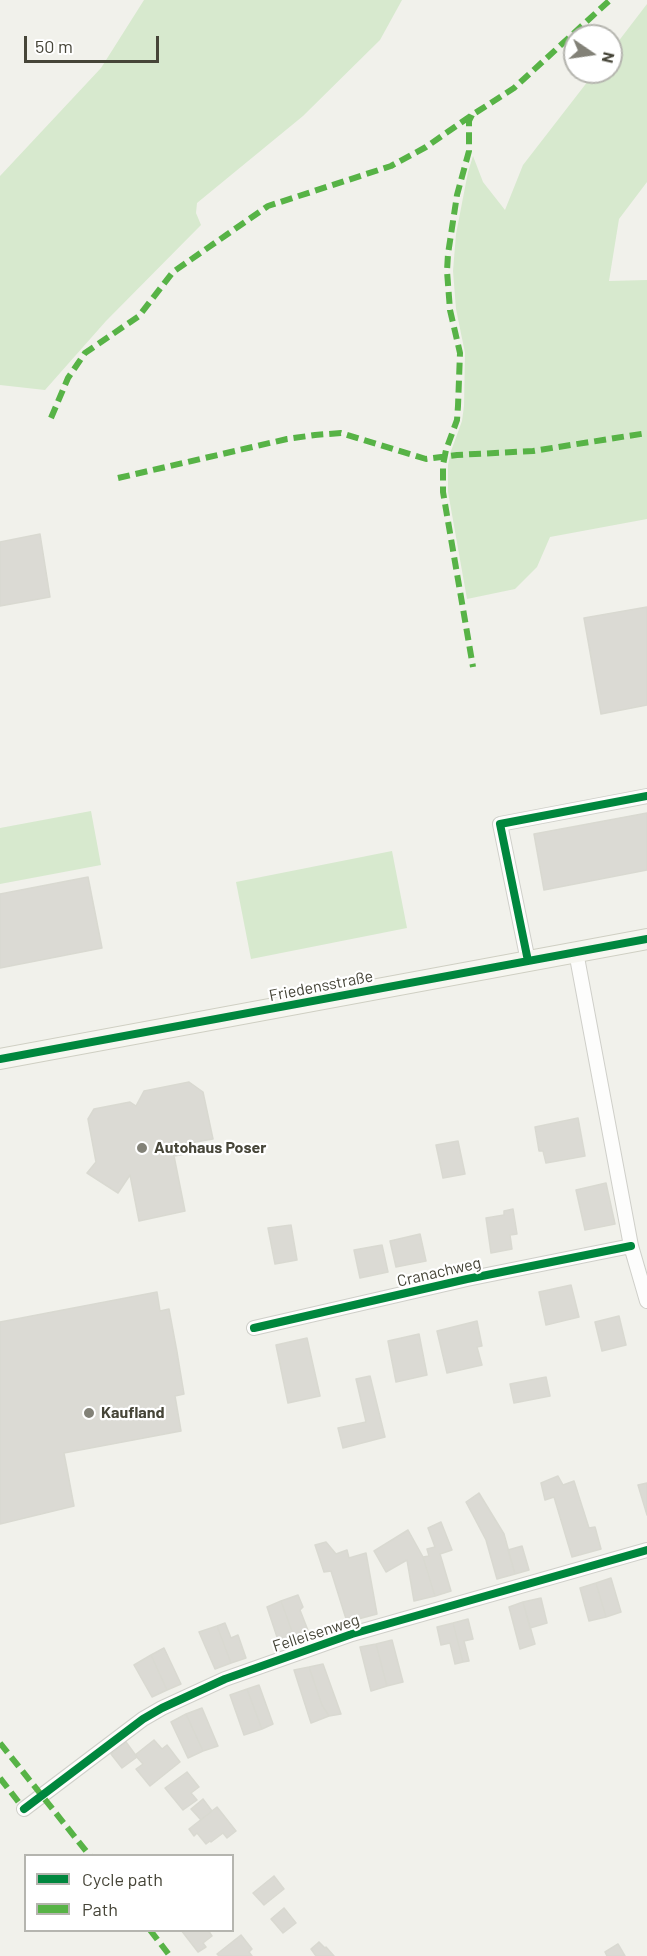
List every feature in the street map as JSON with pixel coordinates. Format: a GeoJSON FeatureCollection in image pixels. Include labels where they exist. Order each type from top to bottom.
{"type":"FeatureCollection","features":[{"type":"Feature","properties":{"kind":"street"},"geometry":{"type":"LineString","coordinates":[[528,961],[500,824],[647,796]]}},
{"type":"Feature","properties":{"kind":"street","name":"Friedensstraße"},"geometry":{"type":"LineString","coordinates":[[0,1059],[647,939]]}},
{"type":"Feature","properties":{"kind":"street"},"geometry":{"type":"LineString","coordinates":[[576,952],[631,1246],[647,1301]]}},
{"type":"Feature","properties":{"kind":"street","name":"Cranachweg"},"geometry":{"type":"LineString","coordinates":[[254,1328],[631,1246]]}},
{"type":"Feature","properties":{"kind":"street","name":"Felleisenweg"},"geometry":{"type":"LineString","coordinates":[[24,1809],[143,1719],[225,1679],[352,1634],[647,1550]]}},
{"type":"Feature","properties":{"kind":"green space"},"geometry":{"type":"Polygon","coordinates":[[[144,0],[402,0],[380,40],[303,116],[197,203],[196,213],[201,225],[106,321],[45,390],[0,385],[0,176],[101,68],[144,0]]]}},
{"type":"Feature","properties":{"kind":"green space"},"geometry":{"type":"Polygon","coordinates":[[[647,4],[647,182],[619,219],[609,281],[647,280],[647,519],[550,537],[537,567],[515,589],[467,599],[448,492],[448,465],[462,421],[464,406],[465,353],[456,309],[453,271],[456,234],[468,172],[473,156],[483,182],[505,210],[523,165],[586,84],[623,84],[623,35],[647,4]]]}},
{"type":"Feature","properties":{"kind":"green space"},"geometry":{"type":"Polygon","coordinates":[[[91,811],[101,865],[0,884],[0,828],[91,811]]]}},
{"type":"Feature","properties":{"kind":"green space"},"geometry":{"type":"Polygon","coordinates":[[[392,851],[407,928],[251,959],[236,882],[392,851]]]}},
{"type":"Feature","properties":{"kind":"building"},"geometry":{"type":"Polygon","coordinates":[[[40,534],[50,597],[0,606],[0,542],[40,534]]]}},
{"type":"Feature","properties":{"kind":"building"},"geometry":{"type":"Polygon","coordinates":[[[647,607],[647,705],[601,714],[584,618],[647,607]]]}},
{"type":"Feature","properties":{"kind":"building"},"geometry":{"type":"Polygon","coordinates":[[[647,813],[647,870],[544,890],[534,834],[647,813]]]}},
{"type":"Feature","properties":{"kind":"building"},"geometry":{"type":"Polygon","coordinates":[[[88,877],[102,948],[0,968],[0,894],[88,877]]]}},
{"type":"Feature","properties":{"kind":"building","name":"Autohaus Poser"},"geometry":{"type":"Polygon","coordinates":[[[189,1082],[203,1092],[213,1139],[190,1143],[192,1153],[174,1156],[185,1211],[139,1221],[130,1175],[118,1193],[87,1173],[96,1162],[88,1119],[94,1109],[130,1102],[136,1106],[144,1091],[189,1082]]]}},
{"type":"Feature","properties":{"kind":"building"},"geometry":{"type":"Polygon","coordinates":[[[578,1118],[585,1156],[546,1163],[543,1151],[539,1151],[535,1127],[578,1118]]]}},
{"type":"Feature","properties":{"kind":"building"},"geometry":{"type":"Polygon","coordinates":[[[458,1141],[465,1174],[443,1178],[436,1145],[458,1141]]]}},
{"type":"Feature","properties":{"kind":"building"},"geometry":{"type":"Polygon","coordinates":[[[606,1183],[615,1224],[585,1230],[576,1190],[606,1183]]]}},
{"type":"Feature","properties":{"kind":"building"},"geometry":{"type":"Polygon","coordinates":[[[513,1209],[517,1234],[510,1235],[512,1249],[491,1253],[486,1218],[504,1215],[504,1211],[513,1209]]]}},
{"type":"Feature","properties":{"kind":"building"},"geometry":{"type":"Polygon","coordinates":[[[291,1225],[297,1260],[275,1264],[268,1228],[291,1225]]]}},
{"type":"Feature","properties":{"kind":"building"},"geometry":{"type":"Polygon","coordinates":[[[420,1234],[426,1261],[396,1267],[390,1241],[420,1234]]]}},
{"type":"Feature","properties":{"kind":"building"},"geometry":{"type":"Polygon","coordinates":[[[382,1245],[388,1272],[360,1278],[354,1250],[382,1245]]]}},
{"type":"Feature","properties":{"kind":"building"},"geometry":{"type":"Polygon","coordinates":[[[571,1285],[579,1317],[546,1325],[539,1292],[571,1285]]]}},
{"type":"Feature","properties":{"kind":"building","name":"Kaufland"},"geometry":{"type":"Polygon","coordinates":[[[157,1292],[160,1311],[169,1309],[177,1352],[184,1394],[175,1396],[181,1431],[64,1453],[74,1506],[0,1524],[0,1322],[157,1292]]]}},
{"type":"Feature","properties":{"kind":"building"},"geometry":{"type":"Polygon","coordinates":[[[619,1316],[626,1345],[602,1351],[595,1322],[619,1316]]]}},
{"type":"Feature","properties":{"kind":"building"},"geometry":{"type":"Polygon","coordinates":[[[477,1321],[482,1346],[477,1347],[482,1365],[447,1373],[437,1331],[477,1321]]]}},
{"type":"Feature","properties":{"kind":"building"},"geometry":{"type":"Polygon","coordinates":[[[419,1334],[427,1375],[396,1382],[388,1341],[419,1334]]]}},
{"type":"Feature","properties":{"kind":"building"},"geometry":{"type":"Polygon","coordinates":[[[307,1338],[320,1396],[288,1403],[276,1345],[307,1338]]]}},
{"type":"Feature","properties":{"kind":"building"},"geometry":{"type":"Polygon","coordinates":[[[370,1376],[385,1437],[343,1448],[338,1428],[366,1422],[356,1379],[370,1376]]]}},
{"type":"Feature","properties":{"kind":"building"},"geometry":{"type":"Polygon","coordinates":[[[546,1377],[550,1396],[514,1403],[510,1384],[546,1377]]]}},
{"type":"Feature","properties":{"kind":"building"},"geometry":{"type":"Polygon","coordinates":[[[558,1476],[563,1485],[574,1481],[589,1528],[595,1527],[601,1549],[572,1557],[554,1497],[545,1500],[541,1483],[558,1476]]]}},
{"type":"Feature","properties":{"kind":"building"},"geometry":{"type":"Polygon","coordinates":[[[647,1483],[647,1515],[638,1485],[647,1483]]]}},
{"type":"Feature","properties":{"kind":"building"},"geometry":{"type":"Polygon","coordinates":[[[479,1493],[504,1534],[515,1574],[497,1579],[486,1540],[466,1502],[479,1493]]]}},
{"type":"Feature","properties":{"kind":"building"},"geometry":{"type":"Polygon","coordinates":[[[441,1522],[452,1550],[440,1554],[451,1591],[435,1596],[423,1557],[429,1556],[427,1549],[435,1547],[428,1528],[441,1522]]]}},
{"type":"Feature","properties":{"kind":"building"},"geometry":{"type":"Polygon","coordinates":[[[408,1530],[423,1557],[435,1596],[414,1601],[407,1560],[386,1572],[374,1551],[408,1530]]]}},
{"type":"Feature","properties":{"kind":"building"},"geometry":{"type":"Polygon","coordinates":[[[326,1542],[336,1554],[347,1550],[349,1558],[366,1553],[377,1614],[347,1622],[331,1571],[324,1572],[315,1545],[326,1542]]]}},
{"type":"Feature","properties":{"kind":"building"},"geometry":{"type":"Polygon","coordinates":[[[522,1546],[529,1570],[515,1574],[508,1550],[522,1546]]]}},
{"type":"Feature","properties":{"kind":"building"},"geometry":{"type":"Polygon","coordinates":[[[611,1578],[621,1612],[606,1617],[596,1583],[611,1578]]]}},
{"type":"Feature","properties":{"kind":"building"},"geometry":{"type":"Polygon","coordinates":[[[596,1583],[606,1617],[589,1621],[580,1588],[596,1583]]]}},
{"type":"Feature","properties":{"kind":"building"},"geometry":{"type":"Polygon","coordinates":[[[298,1595],[303,1607],[300,1610],[309,1633],[294,1637],[281,1601],[298,1595]]]}},
{"type":"Feature","properties":{"kind":"building"},"geometry":{"type":"Polygon","coordinates":[[[541,1598],[547,1623],[530,1628],[523,1602],[541,1598]]]}},
{"type":"Feature","properties":{"kind":"building"},"geometry":{"type":"Polygon","coordinates":[[[281,1601],[294,1637],[279,1643],[267,1607],[281,1601]]]}},
{"type":"Feature","properties":{"kind":"building"},"geometry":{"type":"Polygon","coordinates":[[[523,1602],[535,1644],[520,1649],[509,1607],[523,1602]]]}},
{"type":"Feature","properties":{"kind":"building"},"geometry":{"type":"Polygon","coordinates":[[[468,1619],[473,1639],[464,1641],[469,1661],[463,1662],[453,1623],[468,1619]]]}},
{"type":"Feature","properties":{"kind":"building"},"geometry":{"type":"Polygon","coordinates":[[[225,1623],[231,1638],[238,1635],[246,1658],[231,1663],[217,1626],[225,1623]]]}},
{"type":"Feature","properties":{"kind":"building"},"geometry":{"type":"Polygon","coordinates":[[[453,1623],[463,1662],[455,1664],[450,1643],[441,1645],[437,1627],[453,1623]]]}},
{"type":"Feature","properties":{"kind":"building"},"geometry":{"type":"Polygon","coordinates":[[[217,1626],[231,1663],[215,1669],[199,1632],[217,1626]]]}},
{"type":"Feature","properties":{"kind":"building"},"geometry":{"type":"Polygon","coordinates":[[[392,1640],[403,1682],[387,1686],[376,1644],[392,1640]]]}},
{"type":"Feature","properties":{"kind":"building"},"geometry":{"type":"Polygon","coordinates":[[[376,1644],[387,1686],[371,1691],[360,1647],[376,1644]]]}},
{"type":"Feature","properties":{"kind":"building"},"geometry":{"type":"Polygon","coordinates":[[[164,1648],[181,1684],[167,1690],[151,1655],[164,1648]]]}},
{"type":"Feature","properties":{"kind":"building"},"geometry":{"type":"Polygon","coordinates":[[[151,1655],[167,1690],[152,1697],[134,1665],[151,1655]]]}},
{"type":"Feature","properties":{"kind":"building"},"geometry":{"type":"Polygon","coordinates":[[[323,1664],[341,1714],[329,1716],[322,1705],[309,1667],[323,1664]]]}},
{"type":"Feature","properties":{"kind":"building"},"geometry":{"type":"Polygon","coordinates":[[[309,1667],[322,1705],[329,1716],[311,1723],[294,1670],[309,1667]]]}},
{"type":"Feature","properties":{"kind":"building"},"geometry":{"type":"Polygon","coordinates":[[[259,1685],[273,1724],[262,1729],[247,1689],[259,1685]]]}},
{"type":"Feature","properties":{"kind":"building"},"geometry":{"type":"Polygon","coordinates":[[[247,1689],[262,1729],[244,1735],[230,1695],[247,1689]]]}},
{"type":"Feature","properties":{"kind":"building"},"geometry":{"type":"Polygon","coordinates":[[[202,1708],[218,1746],[203,1751],[186,1714],[202,1708]]]}},
{"type":"Feature","properties":{"kind":"building"},"geometry":{"type":"Polygon","coordinates":[[[186,1714],[203,1751],[188,1758],[171,1722],[186,1714]]]}},
{"type":"Feature","properties":{"kind":"building"},"geometry":{"type":"Polygon","coordinates":[[[154,1740],[162,1749],[167,1745],[180,1762],[150,1786],[136,1769],[143,1764],[135,1755],[154,1740]]]}},
{"type":"Feature","properties":{"kind":"building"},"geometry":{"type":"Polygon","coordinates":[[[126,1742],[137,1757],[122,1768],[111,1754],[126,1742]]]}},
{"type":"Feature","properties":{"kind":"building"},"geometry":{"type":"Polygon","coordinates":[[[187,1772],[199,1787],[191,1793],[197,1800],[183,1810],[165,1788],[187,1772]]]}},
{"type":"Feature","properties":{"kind":"building"},"geometry":{"type":"Polygon","coordinates":[[[203,1799],[212,1811],[201,1820],[191,1809],[203,1799]]]}},
{"type":"Feature","properties":{"kind":"building"},"geometry":{"type":"Polygon","coordinates":[[[217,1807],[236,1831],[227,1838],[223,1833],[206,1844],[197,1833],[194,1836],[189,1829],[217,1807]]]}},
{"type":"Feature","properties":{"kind":"building"},"geometry":{"type":"Polygon","coordinates":[[[274,1876],[284,1889],[264,1905],[253,1893],[274,1876]]]}},
{"type":"Feature","properties":{"kind":"building"},"geometry":{"type":"Polygon","coordinates":[[[284,1908],[296,1923],[283,1933],[271,1919],[284,1908]]]}},
{"type":"Feature","properties":{"kind":"building"},"geometry":{"type":"Polygon","coordinates":[[[183,1932],[209,1932],[212,1936],[203,1943],[206,1947],[198,1952],[183,1932]]]}},
{"type":"Feature","properties":{"kind":"building"},"geometry":{"type":"Polygon","coordinates":[[[241,1935],[252,1949],[249,1952],[252,1956],[219,1956],[217,1954],[241,1935]]]}},
{"type":"Feature","properties":{"kind":"building"},"geometry":{"type":"Polygon","coordinates":[[[319,1942],[334,1956],[316,1956],[311,1949],[319,1942]]]}},
{"type":"Feature","properties":{"kind":"building"},"geometry":{"type":"Polygon","coordinates":[[[618,1944],[625,1956],[607,1956],[605,1952],[618,1944]]]}},
{"type":"Feature","properties":{"kind":"marked path"},"geometry":{"type":"LineString","coordinates":[[51,418],[68,378],[85,353],[139,316],[173,272],[268,206],[391,166],[426,147],[514,88],[610,0]]}},
{"type":"Feature","properties":{"kind":"marked path"},"geometry":{"type":"LineString","coordinates":[[472,115],[469,121],[469,151],[457,195],[448,254],[450,310],[460,353],[457,420],[443,465],[443,492],[473,667]]}},
{"type":"Feature","properties":{"kind":"marked path"},"geometry":{"type":"LineString","coordinates":[[118,478],[287,439],[315,435],[341,433],[426,459],[533,451],[647,433]]}},
{"type":"Feature","properties":{"kind":"marked path"},"geometry":{"type":"LineString","coordinates":[[0,1743],[88,1854]]}},
{"type":"Feature","properties":{"kind":"marked path"},"geometry":{"type":"LineString","coordinates":[[0,1778],[24,1809]]}},
{"type":"Feature","properties":{"kind":"marked path"},"geometry":{"type":"LineString","coordinates":[[152,1932],[170,1956]]}},
{"type":"Feature","properties":{"kind":"cycle path"},"geometry":{"type":"LineString","coordinates":[[528,961],[500,824],[647,796]]}},
{"type":"Feature","properties":{"kind":"cycle path"},"geometry":{"type":"LineString","coordinates":[[0,1059],[647,939]]}},
{"type":"Feature","properties":{"kind":"cycle path"},"geometry":{"type":"LineString","coordinates":[[254,1328],[467,1279],[631,1246]]}},
{"type":"Feature","properties":{"kind":"cycle path"},"geometry":{"type":"LineString","coordinates":[[24,1809],[143,1719],[225,1679],[352,1634],[647,1550]]}},
{"type":"Feature","properties":{"kind":"place","name":"Autohaus Poser"},"geometry":{"type":"Point","coordinates":[142,1148]}},
{"type":"Feature","properties":{"kind":"place","name":"Kaufland"},"geometry":{"type":"Point","coordinates":[89,1413]}}]}
